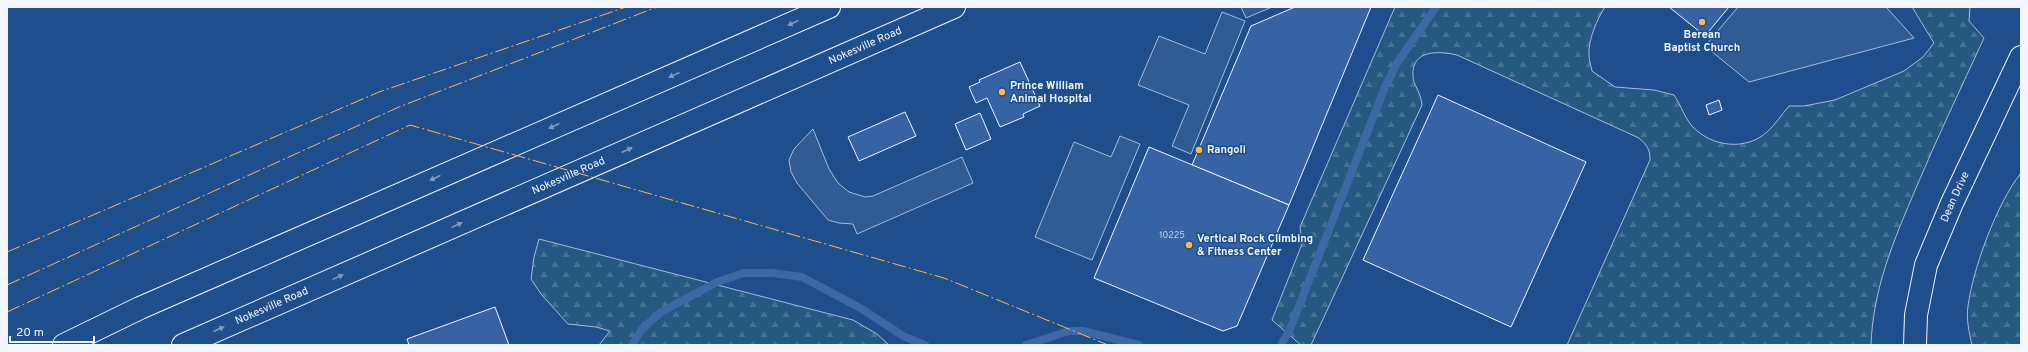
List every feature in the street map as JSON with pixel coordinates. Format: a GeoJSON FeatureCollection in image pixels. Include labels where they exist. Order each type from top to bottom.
{"type":"FeatureCollection","features":[{"type":"Feature","properties":{"kind":"main road"},"geometry":{"type":"LineString","coordinates":[[64,345],[148,305],[828,7]]}},
{"type":"Feature","properties":{"kind":"main road","name":"Nokesville Road"},"geometry":{"type":"LineString","coordinates":[[183,345],[954,7]]}},
{"type":"Feature","properties":{"kind":"main road","name":"Dean Drive"},"geometry":{"type":"LineString","coordinates":[[1915,345],[1916,315],[1920,290],[1931,253],[1952,203],[2021,57]]}},
{"type":"Feature","properties":{"kind":"green space"},"geometry":{"type":"Polygon","coordinates":[[[1395,7],[1605,7],[1596,24],[1590,43],[1589,57],[1592,71],[1615,87],[1654,90],[1674,95],[1693,127],[1710,139],[1729,144],[1749,142],[1759,138],[1776,123],[1789,106],[1804,106],[1835,100],[1904,71],[1923,57],[1934,43],[1912,7],[1970,7],[1969,21],[1984,38],[1932,150],[1893,245],[1880,284],[1871,345],[1567,345],[1650,160],[1648,148],[1639,138],[1457,55],[1435,53],[1422,56],[1414,67],[1413,79],[1422,105],[1311,345],[1301,345],[1272,320],[1302,244],[1300,227],[1395,7]]]}},
{"type":"Feature","properties":{"kind":"green space"},"geometry":{"type":"Polygon","coordinates":[[[2021,173],[2021,345],[1972,345],[1967,311],[1975,273],[1987,236],[1995,218],[2003,201],[2021,173]]]}},
{"type":"Feature","properties":{"kind":"green space"},"geometry":{"type":"Polygon","coordinates":[[[539,239],[853,320],[877,334],[889,345],[599,345],[610,331],[596,327],[568,324],[541,294],[531,279],[534,257],[539,239]]]}},
{"type":"Feature","properties":{"kind":"shaded area"},"geometry":{"type":"Polygon","coordinates":[[[1241,7],[1272,7],[1246,18],[1241,7]]]}},
{"type":"Feature","properties":{"kind":"shaded area"},"geometry":{"type":"Polygon","coordinates":[[[1738,7],[1886,7],[1914,38],[1749,82],[1705,46],[1738,7]]]}},
{"type":"Feature","properties":{"kind":"shaded area"},"geometry":{"type":"Polygon","coordinates":[[[1222,12],[1245,21],[1191,154],[1172,146],[1189,105],[1138,85],[1159,36],[1205,54],[1222,12]]]}},
{"type":"Feature","properties":{"kind":"shaded area"},"geometry":{"type":"Polygon","coordinates":[[[813,129],[829,169],[838,183],[849,192],[865,197],[873,196],[962,157],[973,183],[857,234],[853,224],[839,223],[828,220],[797,183],[791,172],[789,160],[794,149],[813,129]]]}},
{"type":"Feature","properties":{"kind":"shaded area"},"geometry":{"type":"Polygon","coordinates":[[[1120,136],[1140,144],[1092,260],[1035,237],[1074,142],[1111,157],[1120,136]]]}},
{"type":"Feature","properties":{"kind":"building"},"geometry":{"type":"Polygon","coordinates":[[[1295,7],[1371,7],[1289,205],[1192,165],[1251,26],[1295,7]]]}},
{"type":"Feature","properties":{"kind":"building","name":"Berean Baptist Church"},"geometry":{"type":"Polygon","coordinates":[[[1669,7],[1729,7],[1705,36],[1669,7]]]}},
{"type":"Feature","properties":{"kind":"building","name":"Prince William Animal Hospital"},"geometry":{"type":"Polygon","coordinates":[[[1020,62],[1040,106],[1023,114],[1024,117],[1000,127],[987,98],[976,103],[969,87],[980,82],[979,80],[1020,62]]]}},
{"type":"Feature","properties":{"kind":"building"},"geometry":{"type":"Polygon","coordinates":[[[1438,95],[1586,162],[1511,327],[1363,260],[1438,95]]]}},
{"type":"Feature","properties":{"kind":"building"},"geometry":{"type":"Polygon","coordinates":[[[1719,100],[1722,110],[1709,115],[1706,105],[1719,100]]]}},
{"type":"Feature","properties":{"kind":"building"},"geometry":{"type":"Polygon","coordinates":[[[905,112],[916,136],[859,161],[848,137],[905,112]]]}},
{"type":"Feature","properties":{"kind":"building"},"geometry":{"type":"Polygon","coordinates":[[[980,113],[991,139],[966,150],[955,124],[980,113]]]}},
{"type":"Feature","properties":{"kind":"building","name":"Vertical Rock Climbing & Fitness Center"},"geometry":{"type":"Polygon","coordinates":[[[1149,147],[1289,205],[1237,326],[1223,331],[1094,278],[1149,147]]]}},
{"type":"Feature","properties":{"kind":"building"},"geometry":{"type":"Polygon","coordinates":[[[495,307],[509,345],[409,345],[407,339],[495,307]]]}},
{"type":"Feature","properties":{"kind":"waterway"},"geometry":{"type":"LineString","coordinates":[[1281,345],[1290,329],[1385,87],[1397,63],[1436,7]]}},
{"type":"Feature","properties":{"kind":"waterway"},"geometry":{"type":"LineString","coordinates":[[632,345],[642,329],[661,312],[717,282],[744,273],[773,273],[802,277],[862,309],[903,336],[925,345]]}},
{"type":"Feature","properties":{"kind":"waterway"},"geometry":{"type":"LineString","coordinates":[[1026,345],[1069,331],[1083,331],[1139,345]]}},
{"type":"Feature","properties":{"kind":"power"},"geometry":{"type":"LineString","coordinates":[[7,252],[379,92],[626,7]]}},
{"type":"Feature","properties":{"kind":"power"},"geometry":{"type":"LineString","coordinates":[[7,285],[399,107],[657,7]]}},
{"type":"Feature","properties":{"kind":"power"},"geometry":{"type":"LineString","coordinates":[[7,312],[410,125],[944,278],[1108,345]]}},
{"type":"Feature","properties":{"kind":"place","name":"Berean Baptist Church"},"geometry":{"type":"Point","coordinates":[1702,22]}},
{"type":"Feature","properties":{"kind":"place","name":"Prince William Animal Hospital"},"geometry":{"type":"Point","coordinates":[1002,92]}},
{"type":"Feature","properties":{"kind":"place","name":"Rangoli"},"geometry":{"type":"Point","coordinates":[1199,150]}},
{"type":"Feature","properties":{"kind":"place","name":"Vertical Rock Climbing & Fitness Center"},"geometry":{"type":"Point","coordinates":[1189,245]}}]}
